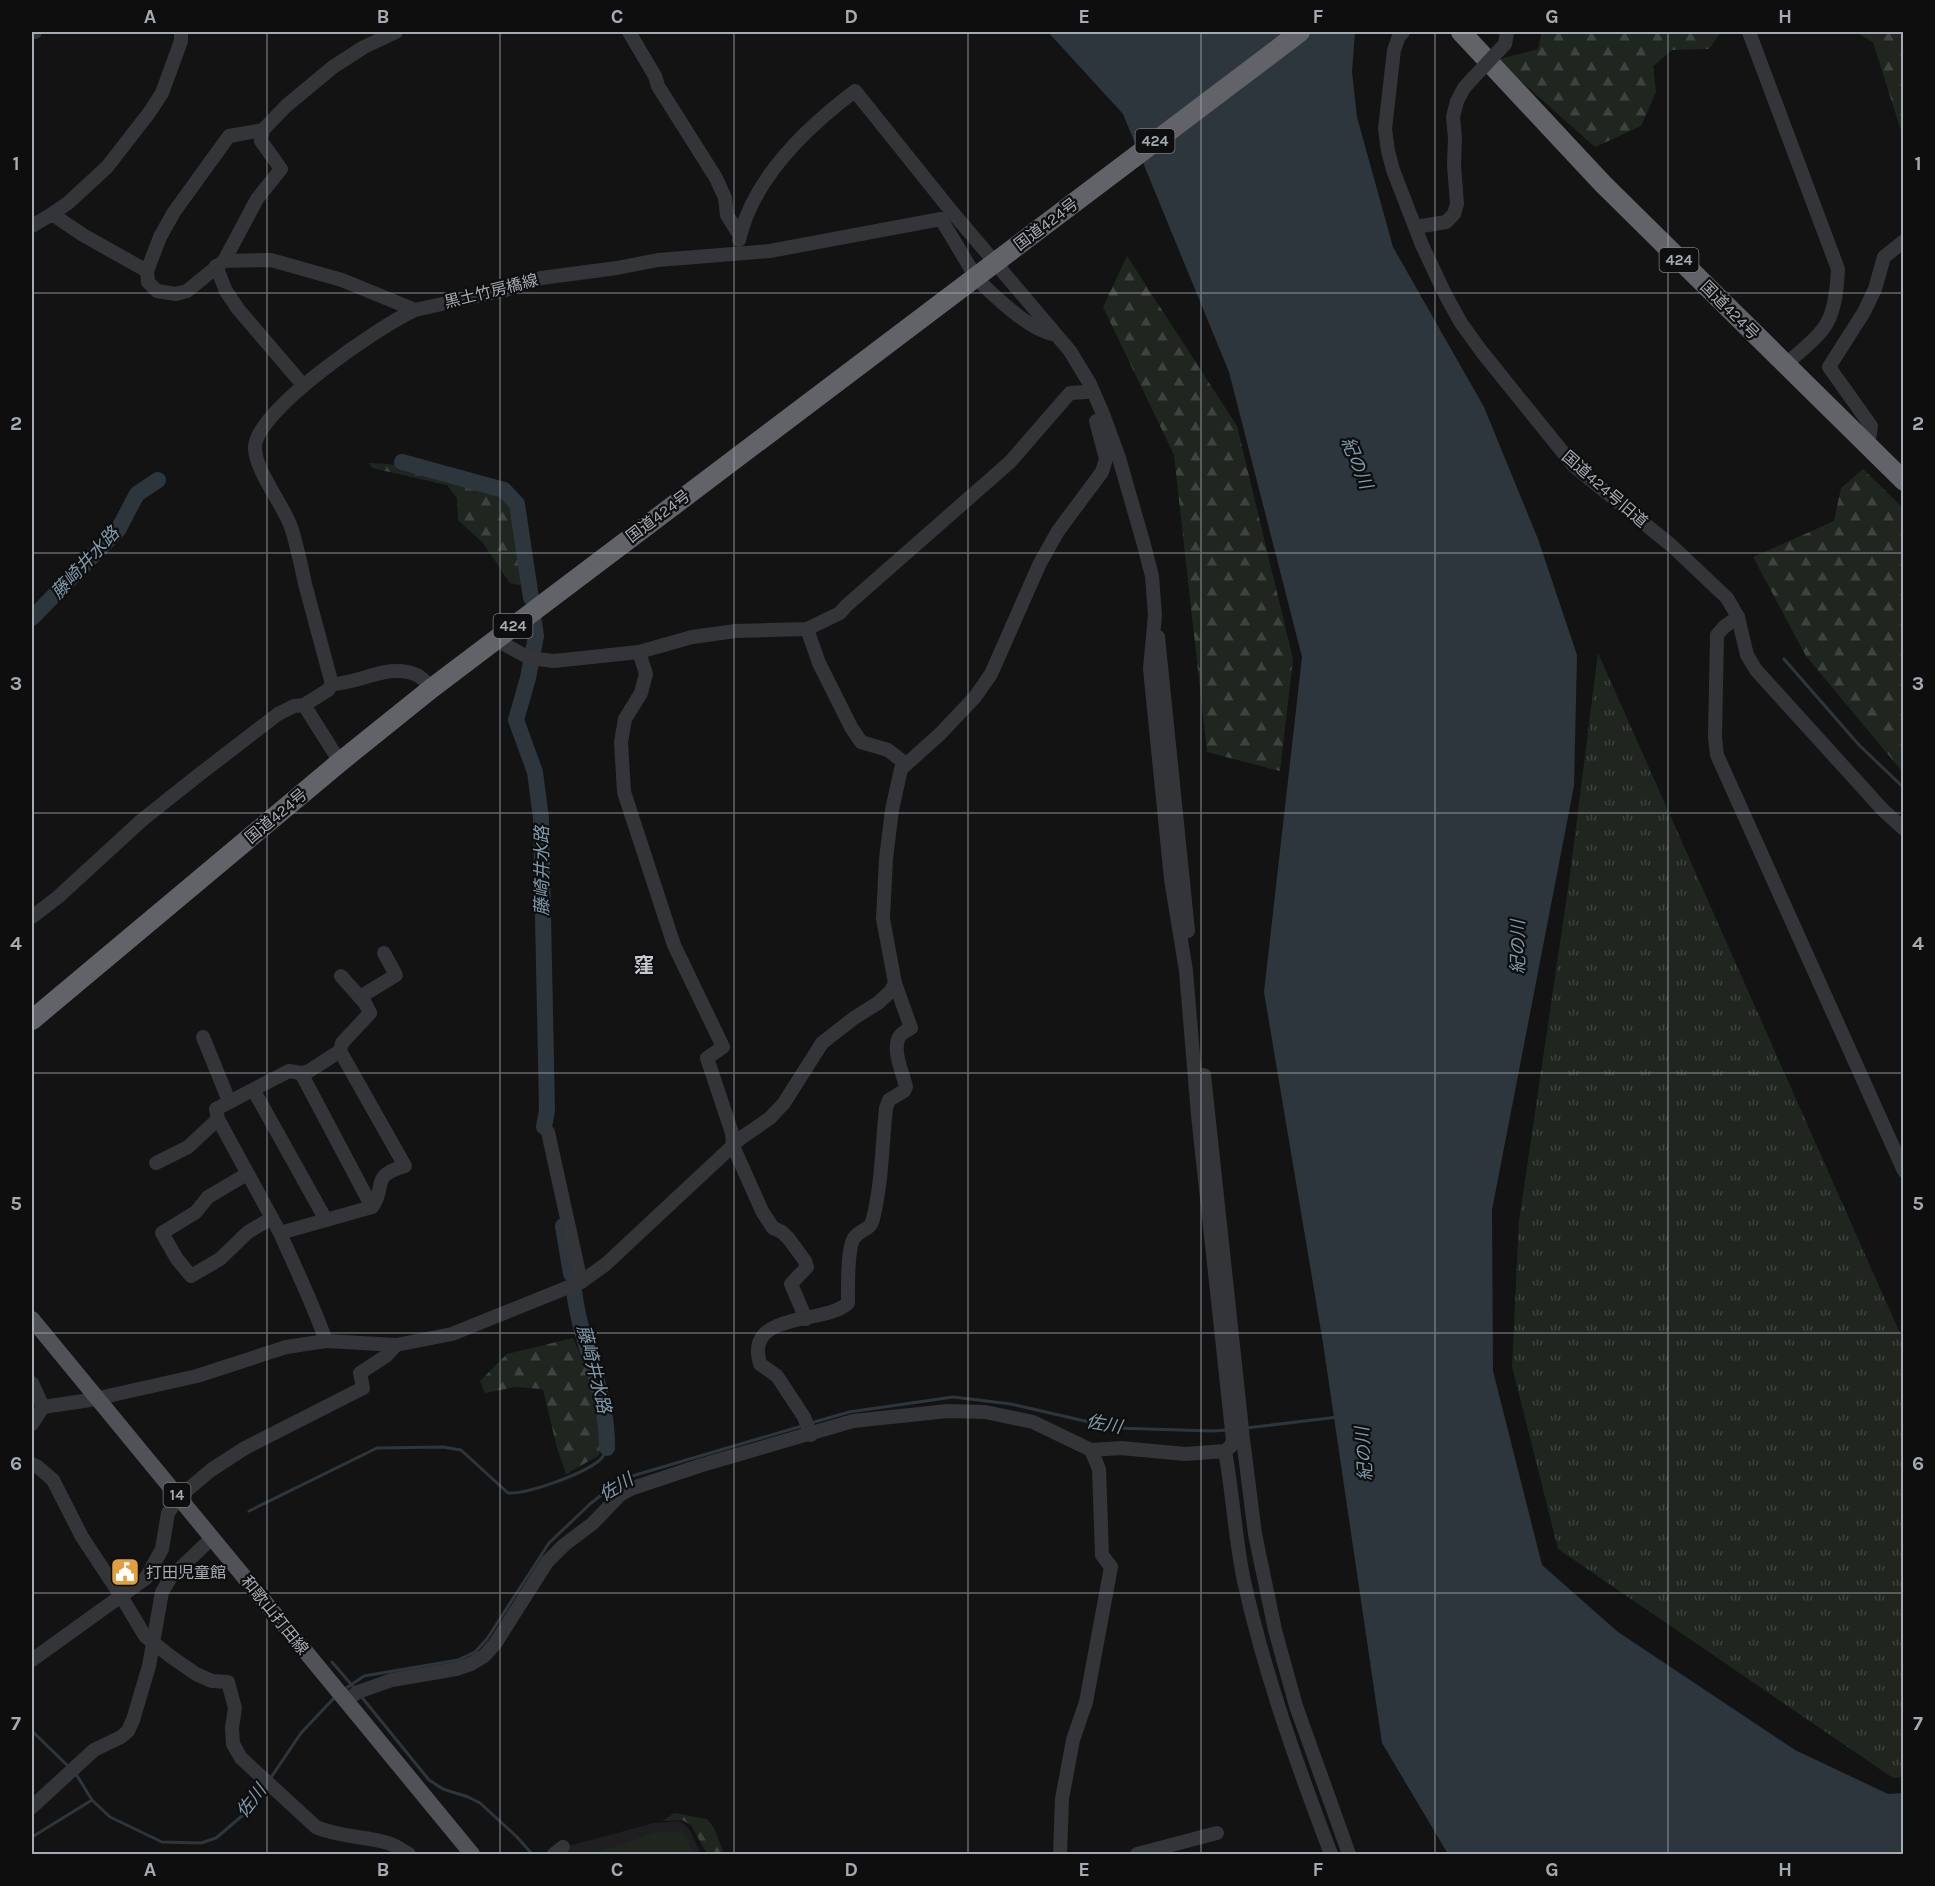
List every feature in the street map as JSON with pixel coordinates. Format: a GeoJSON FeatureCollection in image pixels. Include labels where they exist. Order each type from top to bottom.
{"type":"FeatureCollection","features":[{"type":"Feature","properties":{"kind":"highway","name":"国道424号"},"geometry":{"type":"LineString","coordinates":[[32,1020],[340,762],[432,688],[1300,32]]}},
{"type":"Feature","properties":{"kind":"highway","name":"国道424号"},"geometry":{"type":"LineString","coordinates":[[1461,32],[1603,184],[1904,481]]}},
{"type":"Feature","properties":{"kind":"main road","name":"和歌山打田線"},"geometry":{"type":"LineString","coordinates":[[32,1319],[472,1854]]}},
{"type":"Feature","properties":{"kind":"street"},"geometry":{"type":"LineString","coordinates":[[32,226],[68,203],[107,167],[149,113],[162,93],[181,41],[181,32]]}},
{"type":"Feature","properties":{"kind":"street"},"geometry":{"type":"LineString","coordinates":[[263,130],[229,136],[174,212],[160,237],[147,271],[148,282],[157,291],[176,294],[187,291],[220,264],[257,199],[281,169],[261,141],[263,130],[286,106],[333,67],[364,47],[396,32]]}},
{"type":"Feature","properties":{"kind":"street"},"geometry":{"type":"LineString","coordinates":[[629,32],[655,76],[658,86],[716,178],[725,198],[727,215],[740,236]]}},
{"type":"Feature","properties":{"kind":"street","name":"国道424号旧道"},"geometry":{"type":"LineString","coordinates":[[1403,32],[1398,36],[1394,50],[1385,129],[1393,170],[1445,294],[1461,323],[1574,466],[1672,546],[1728,598],[1738,617],[1747,655],[1756,670],[1883,810],[1904,829]]}},
{"type":"Feature","properties":{"kind":"street"},"geometry":{"type":"LineString","coordinates":[[1749,32],[1838,269],[1836,300],[1829,322],[1819,335],[1785,365]]}},
{"type":"Feature","properties":{"kind":"street"},"geometry":{"type":"LineString","coordinates":[[1416,227],[1446,222],[1454,214],[1457,204],[1453,117],[1457,101],[1464,87],[1506,38]]}},
{"type":"Feature","properties":{"kind":"street"},"geometry":{"type":"LineString","coordinates":[[735,255],[744,220],[774,167],[816,122],[855,91],[944,213],[971,269]]}},
{"type":"Feature","properties":{"kind":"street"},"geometry":{"type":"LineString","coordinates":[[52,213],[83,235],[147,271]]}},
{"type":"Feature","properties":{"kind":"street"},"geometry":{"type":"LineString","coordinates":[[944,213],[1003,257],[1055,334],[1070,351],[1090,384],[1122,469],[1152,576],[1155,615],[1150,669],[1171,879],[1186,971],[1198,1115],[1236,1420],[1234,1443],[1244,1579],[1264,1662],[1331,1854]]}},
{"type":"Feature","properties":{"kind":"street","name":"黒土竹房橋線"},"geometry":{"type":"LineString","coordinates":[[332,684],[291,526],[258,461],[255,447],[263,427],[303,385],[365,340],[414,310],[505,290],[541,278],[658,260],[770,251],[944,213]]}},
{"type":"Feature","properties":{"kind":"street"},"geometry":{"type":"LineString","coordinates":[[1868,446],[1871,426],[1829,367],[1864,312],[1875,289],[1884,257],[1904,241]]}},
{"type":"Feature","properties":{"kind":"street"},"geometry":{"type":"LineString","coordinates":[[220,264],[271,260],[342,280],[414,310]]}},
{"type":"Feature","properties":{"kind":"street"},"geometry":{"type":"LineString","coordinates":[[220,264],[226,291],[237,309],[303,385]]}},
{"type":"Feature","properties":{"kind":"street"},"geometry":{"type":"LineString","coordinates":[[982,284],[1023,319],[1049,334],[1055,334]]}},
{"type":"Feature","properties":{"kind":"street"},"geometry":{"type":"LineString","coordinates":[[811,1433],[804,1417],[777,1376],[760,1364],[758,1358],[762,1339],[775,1325],[843,1308],[848,1303],[848,1276],[853,1239],[867,1230],[872,1223],[880,1184],[886,1108],[889,1100],[904,1091],[906,1087],[897,1044],[900,1035],[911,1028],[895,983],[883,919],[892,810],[901,770],[975,697],[991,674],[1040,563],[1058,531],[1102,472],[1106,459],[1104,446],[1081,370]]}},
{"type":"Feature","properties":{"kind":"street"},"geometry":{"type":"LineString","coordinates":[[495,639],[532,659],[554,661],[639,652],[692,637],[736,632],[807,629],[840,613],[1010,462],[1070,393],[1087,392]]}},
{"type":"Feature","properties":{"kind":"street"},"geometry":{"type":"LineString","coordinates":[[1738,617],[1717,635],[1715,737],[1717,755],[1904,1172]]}},
{"type":"Feature","properties":{"kind":"street"},"geometry":{"type":"LineString","coordinates":[[807,629],[819,663],[861,742],[888,750],[906,764]]}},
{"type":"Feature","properties":{"kind":"street"},"geometry":{"type":"LineString","coordinates":[[639,652],[646,674],[641,693],[625,719],[621,742],[624,792],[675,945],[723,1047],[707,1058],[732,1133],[733,1146],[762,1211],[773,1228],[782,1232],[789,1239],[805,1261],[807,1267],[791,1284],[791,1288],[806,1319]]}},
{"type":"Feature","properties":{"kind":"street"},"geometry":{"type":"LineString","coordinates":[[32,918],[142,819],[278,714],[294,705],[304,705],[328,690],[332,684],[341,684],[393,671],[419,676],[432,688]]}},
{"type":"Feature","properties":{"kind":"street"},"geometry":{"type":"LineString","coordinates":[[304,705],[340,762]]}},
{"type":"Feature","properties":{"kind":"street"},"geometry":{"type":"LineString","coordinates":[[360,997],[396,975],[384,953]]}},
{"type":"Feature","properties":{"kind":"street"},"geometry":{"type":"LineString","coordinates":[[326,1341],[314,1306],[280,1233],[218,1119],[216,1109],[289,1071],[301,1073],[309,1071],[340,1051],[342,1043],[370,1013],[360,997],[341,976]]}},
{"type":"Feature","properties":{"kind":"street"},"geometry":{"type":"LineString","coordinates":[[32,1424],[43,1407],[197,1376],[286,1347],[326,1341],[396,1345],[452,1334],[581,1282],[606,1264],[741,1138],[770,1118],[784,1103],[822,1042],[878,1003],[891,991],[895,983]]}},
{"type":"Feature","properties":{"kind":"street"},"geometry":{"type":"LineString","coordinates":[[203,1037],[229,1101]]}},
{"type":"Feature","properties":{"kind":"street"},"geometry":{"type":"LineString","coordinates":[[280,1233],[372,1207],[376,1202],[380,1181],[388,1173],[405,1166],[340,1051]]}},
{"type":"Feature","properties":{"kind":"street"},"geometry":{"type":"LineString","coordinates":[[301,1073],[372,1207]]}},
{"type":"Feature","properties":{"kind":"street"},"geometry":{"type":"LineString","coordinates":[[254,1090],[326,1220]]}},
{"type":"Feature","properties":{"kind":"street"},"geometry":{"type":"LineString","coordinates":[[156,1163],[188,1147],[218,1119]]}},
{"type":"Feature","properties":{"kind":"street"},"geometry":{"type":"LineString","coordinates":[[548,1132],[581,1282]]}},
{"type":"Feature","properties":{"kind":"street"},"geometry":{"type":"LineString","coordinates":[[247,1174],[208,1197],[196,1212],[162,1233],[177,1259],[191,1275],[220,1259],[248,1232],[272,1218]]}},
{"type":"Feature","properties":{"kind":"street"},"geometry":{"type":"LineString","coordinates":[[32,1660],[146,1578],[162,1549],[168,1513],[179,1497],[211,1470],[245,1448],[363,1388],[360,1373],[386,1356],[396,1345]]}},
{"type":"Feature","properties":{"kind":"street"},"geometry":{"type":"LineString","coordinates":[[32,1383],[43,1407]]}},
{"type":"Feature","properties":{"kind":"street"},"geometry":{"type":"LineString","coordinates":[[343,1699],[392,1680],[456,1669],[484,1656],[495,1644],[547,1562],[564,1545],[582,1534],[621,1494],[702,1465],[811,1433],[853,1421],[948,1410],[985,1412],[1033,1422],[1091,1450],[1121,1448],[1185,1454],[1234,1443]]}},
{"type":"Feature","properties":{"kind":"street"},"geometry":{"type":"LineString","coordinates":[[1234,1443],[1275,1630],[1296,1706],[1349,1854]]}},
{"type":"Feature","properties":{"kind":"street"},"geometry":{"type":"LineString","coordinates":[[1060,1854],[1062,1799],[1072,1740],[1086,1702],[1111,1567],[1102,1555],[1099,1469],[1091,1450]]}},
{"type":"Feature","properties":{"kind":"street"},"geometry":{"type":"LineString","coordinates":[[32,1464],[53,1480],[82,1537],[145,1636],[196,1674],[212,1681],[228,1682],[235,1708],[232,1728],[233,1744],[241,1758],[316,1827],[330,1833],[370,1838],[391,1844],[409,1854]]}},
{"type":"Feature","properties":{"kind":"street"},"geometry":{"type":"LineString","coordinates":[[32,1808],[94,1750],[121,1737],[128,1731],[134,1720],[153,1644],[162,1592],[171,1577],[212,1538]]}},
{"type":"Feature","properties":{"kind":"street"},"geometry":{"type":"LineString","coordinates":[[1137,1854],[1177,1849],[1217,1833]]}},
{"type":"Feature","properties":{"kind":"shaded area"},"geometry":{"type":"Polygon","coordinates":[[[680,1821],[689,1829],[701,1854],[561,1854],[572,1845],[654,1823],[680,1821]]]}},
{"type":"Feature","properties":{"kind":"green space"},"geometry":{"type":"Polygon","coordinates":[[[1542,32],[1721,32],[1709,49],[1672,50],[1653,66],[1656,92],[1641,126],[1595,147],[1497,60],[1538,49],[1542,32]]]}},
{"type":"Feature","properties":{"kind":"green space"},"geometry":{"type":"Polygon","coordinates":[[[1855,32],[1903,32],[1903,137],[1873,42],[1855,32]]]}},
{"type":"Feature","properties":{"kind":"green space"},"geometry":{"type":"Polygon","coordinates":[[[1127,256],[1237,426],[1293,659],[1280,771],[1207,752],[1174,455],[1103,307],[1127,256]]]}},
{"type":"Feature","properties":{"kind":"green space"},"geometry":{"type":"Polygon","coordinates":[[[369,463],[401,465],[498,493],[510,504],[515,513],[525,586],[510,583],[483,543],[458,520],[457,498],[447,485],[372,468],[369,463]]]}},
{"type":"Feature","properties":{"kind":"green space"},"geometry":{"type":"Polygon","coordinates":[[[1863,469],[1903,508],[1903,771],[1806,656],[1753,557],[1834,521],[1841,488],[1863,469]]]}},
{"type":"Feature","properties":{"kind":"green space"},"geometry":{"type":"Polygon","coordinates":[[[1598,653],[1903,1340],[1903,1777],[1893,1778],[1558,1549],[1512,1366],[1519,1221],[1569,882],[1598,653]]]}},
{"type":"Feature","properties":{"kind":"green space"},"geometry":{"type":"Polygon","coordinates":[[[573,1338],[594,1387],[604,1442],[598,1456],[566,1474],[557,1448],[543,1389],[515,1387],[485,1393],[480,1381],[507,1354],[573,1338]]]}},
{"type":"Feature","properties":{"kind":"green space"},"geometry":{"type":"Polygon","coordinates":[[[674,1813],[707,1819],[714,1828],[724,1854],[707,1854],[691,1825],[682,1820],[663,1821],[674,1813]]]}},
{"type":"Feature","properties":{"kind":"green space"},"geometry":{"type":"Polygon","coordinates":[[[660,1831],[683,1833],[694,1854],[604,1854],[601,1851],[660,1831]]]}},
{"type":"Feature","properties":{"kind":"water","name":"紀の川"},"geometry":{"type":"Polygon","coordinates":[[[1048,32],[1355,32],[1352,72],[1357,117],[1393,247],[1484,407],[1538,539],[1577,655],[1574,786],[1492,1210],[1493,1371],[1542,1565],[1618,1632],[1795,1750],[1888,1794],[1903,1793],[1903,1854],[1448,1854],[1382,1743],[1323,1343],[1264,992],[1302,657],[1229,372],[1123,114],[1048,32]]]}},
{"type":"Feature","properties":{"kind":"waterway","name":"藤崎井水路"},"geometry":{"type":"LineString","coordinates":[[402,462],[504,490],[517,504],[531,598]]}},
{"type":"Feature","properties":{"kind":"waterway","name":"藤崎井水路"},"geometry":{"type":"LineString","coordinates":[[32,618],[118,530],[137,494],[158,480]]}},
{"type":"Feature","properties":{"kind":"waterway","name":"藤崎井水路"},"geometry":{"type":"LineString","coordinates":[[534,622],[536,636],[528,678],[516,720],[535,772],[541,818],[547,1110],[544,1127]]}},
{"type":"Feature","properties":{"kind":"waterway"},"geometry":{"type":"LineString","coordinates":[[1784,659],[1859,745],[1904,788]]}},
{"type":"Feature","properties":{"kind":"waterway","name":"藤崎井水路"},"geometry":{"type":"LineString","coordinates":[[563,1226],[571,1274]]}},
{"type":"Feature","properties":{"kind":"waterway","name":"藤崎井水路"},"geometry":{"type":"LineString","coordinates":[[574,1290],[582,1330],[599,1387],[607,1448]]}},
{"type":"Feature","properties":{"kind":"waterway","name":"佐川"},"geometry":{"type":"LineString","coordinates":[[811,1423],[849,1412],[953,1397],[1011,1404],[1115,1428],[1228,1430]]}},
{"type":"Feature","properties":{"kind":"waterway","name":"佐川"},"geometry":{"type":"LineString","coordinates":[[1246,1428],[1338,1417]]}},
{"type":"Feature","properties":{"kind":"waterway","name":"佐川"},"geometry":{"type":"LineString","coordinates":[[345,1689],[364,1676],[458,1660],[475,1652],[487,1639],[549,1543],[609,1489],[632,1476],[802,1426]]}},
{"type":"Feature","properties":{"kind":"waterway"},"geometry":{"type":"LineString","coordinates":[[249,1511],[377,1448],[443,1447],[461,1450],[508,1493],[542,1487],[569,1477],[600,1460],[607,1448]]}},
{"type":"Feature","properties":{"kind":"waterway"},"geometry":{"type":"LineString","coordinates":[[332,1662],[356,1690]]}},
{"type":"Feature","properties":{"kind":"waterway"},"geometry":{"type":"LineString","coordinates":[[360,1695],[429,1780],[443,1789],[480,1803],[532,1854]]}},
{"type":"Feature","properties":{"kind":"waterway","name":"佐川"},"geometry":{"type":"LineString","coordinates":[[270,1779],[301,1733],[335,1697]]}},
{"type":"Feature","properties":{"kind":"waterway"},"geometry":{"type":"LineString","coordinates":[[32,1731],[69,1767]]}},
{"type":"Feature","properties":{"kind":"waterway"},"geometry":{"type":"LineString","coordinates":[[76,1774],[92,1800]]}},
{"type":"Feature","properties":{"kind":"waterway","name":"佐川"},"geometry":{"type":"LineString","coordinates":[[32,1837],[92,1800],[110,1817],[162,1842],[201,1843],[216,1838],[242,1816],[264,1786]]}},
{"type":"Feature","properties":{"kind":"place","name":"打田児童館"},"geometry":{"type":"Point","coordinates":[125,1572]}},
{"type":"Feature","properties":{"kind":"district","name":"窪"},"geometry":{"type":"Point","coordinates":[644,965]}}]}
